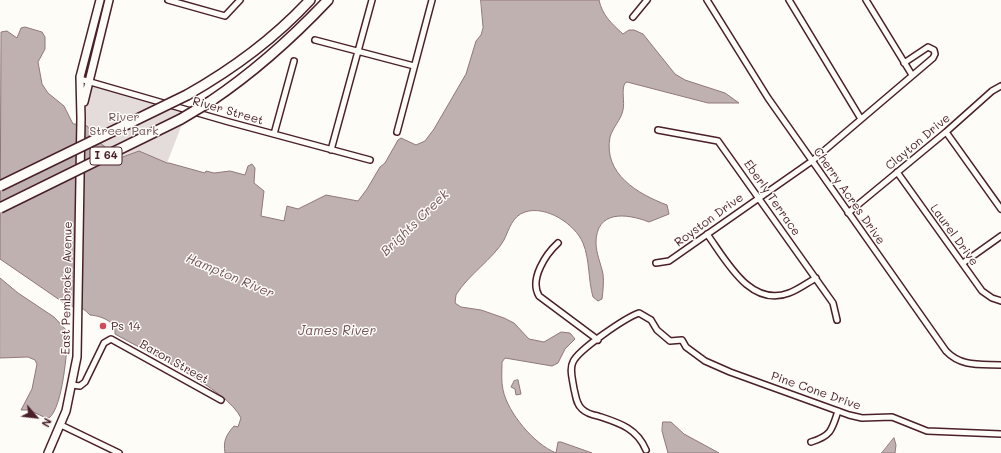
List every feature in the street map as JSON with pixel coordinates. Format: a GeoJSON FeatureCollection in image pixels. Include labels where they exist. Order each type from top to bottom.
{"type":"FeatureCollection","features":[{"type":"Feature","properties":{"kind":"highway","name":"I 64"},"geometry":{"type":"LineString","coordinates":[[0,186],[187,95],[231,69],[278,33],[310,0]]}},
{"type":"Feature","properties":{"kind":"highway","name":"I 64"},"geometry":{"type":"LineString","coordinates":[[0,208],[181,119],[211,101],[243,79],[280,48],[328,0]]}},
{"type":"Feature","properties":{"kind":"main road","name":"East Pembroke Avenue"},"geometry":{"type":"LineString","coordinates":[[48,453],[61,425],[72,385],[77,357],[81,118],[80,79],[100,0]]}},
{"type":"Feature","properties":{"kind":"main road","name":"East Pembroke Avenue"},"geometry":{"type":"LineString","coordinates":[[81,118],[88,81],[109,0]]}},
{"type":"Feature","properties":{"kind":"street"},"geometry":{"type":"LineString","coordinates":[[168,0],[177,1],[225,16],[240,0]]}},
{"type":"Feature","properties":{"kind":"street"},"geometry":{"type":"LineString","coordinates":[[331,150],[372,0]]}},
{"type":"Feature","properties":{"kind":"street"},"geometry":{"type":"LineString","coordinates":[[397,132],[432,0]]}},
{"type":"Feature","properties":{"kind":"street"},"geometry":{"type":"LineString","coordinates":[[633,17],[646,0]]}},
{"type":"Feature","properties":{"kind":"street","name":"Cherry Acres Drive"},"geometry":{"type":"LineString","coordinates":[[707,0],[768,98],[848,213],[951,356],[969,364],[1001,366]]}},
{"type":"Feature","properties":{"kind":"street"},"geometry":{"type":"LineString","coordinates":[[789,0],[862,120]]}},
{"type":"Feature","properties":{"kind":"street"},"geometry":{"type":"LineString","coordinates":[[866,0],[912,75]]}},
{"type":"Feature","properties":{"kind":"street"},"geometry":{"type":"LineString","coordinates":[[315,40],[414,66]]}},
{"type":"Feature","properties":{"kind":"street","name":"Royston Drive"},"geometry":{"type":"LineString","coordinates":[[656,263],[669,261],[758,197],[812,161],[862,120],[936,54],[934,50],[928,47],[904,63]]}},
{"type":"Feature","properties":{"kind":"street"},"geometry":{"type":"LineString","coordinates":[[274,134],[294,61]]}},
{"type":"Feature","properties":{"kind":"street","name":"River Street"},"geometry":{"type":"LineString","coordinates":[[80,79],[370,160]]}},
{"type":"Feature","properties":{"kind":"street","name":"Clayton Drive"},"geometry":{"type":"LineString","coordinates":[[848,213],[946,132],[992,91],[1001,86]]}},
{"type":"Feature","properties":{"kind":"street","name":"Eberly Terrace"},"geometry":{"type":"LineString","coordinates":[[658,130],[718,141],[833,303],[837,320]]}},
{"type":"Feature","properties":{"kind":"street"},"geometry":{"type":"LineString","coordinates":[[946,132],[1001,209]]}},
{"type":"Feature","properties":{"kind":"street","name":"Laurel Drive"},"geometry":{"type":"LineString","coordinates":[[897,172],[982,291],[992,298],[1001,301]]}},
{"type":"Feature","properties":{"kind":"street"},"geometry":{"type":"LineString","coordinates":[[707,234],[739,279],[750,288],[761,294],[770,296],[789,293],[816,278]]}},
{"type":"Feature","properties":{"kind":"street"},"geometry":{"type":"LineString","coordinates":[[963,263],[1001,236]]}},
{"type":"Feature","properties":{"kind":"street"},"geometry":{"type":"LineString","coordinates":[[558,242],[548,252],[538,271],[537,292],[539,296],[598,340],[578,354],[572,363],[572,378],[577,401],[582,409],[590,414],[619,423],[635,433],[641,438],[646,450]]}},
{"type":"Feature","properties":{"kind":"street","name":"Pine Cone Drive"},"geometry":{"type":"LineString","coordinates":[[598,340],[623,320],[639,313],[651,320],[657,330],[670,341],[682,340],[686,347],[705,361],[730,372],[838,411],[862,418],[892,417],[927,431],[1001,434]]}},
{"type":"Feature","properties":{"kind":"street","name":"Baron Street"},"geometry":{"type":"LineString","coordinates":[[72,385],[80,386],[85,382],[104,343],[111,339],[221,400]]}},
{"type":"Feature","properties":{"kind":"street"},"geometry":{"type":"LineString","coordinates":[[811,442],[828,434],[832,428],[838,411]]}},
{"type":"Feature","properties":{"kind":"street"},"geometry":{"type":"LineString","coordinates":[[61,425],[119,453]]}},
{"type":"Feature","properties":{"kind":"green space","name":"River Street Park"},"geometry":{"type":"Polygon","coordinates":[[[87,81],[188,109],[167,163],[139,151],[120,158],[104,147],[87,126],[83,124],[87,81]]]}},
{"type":"Feature","properties":{"kind":"water","name":"James River"},"geometry":{"type":"Polygon","coordinates":[[[481,0],[599,0],[602,10],[615,27],[623,34],[629,30],[634,30],[643,34],[675,74],[685,80],[725,93],[739,103],[708,103],[627,82],[625,83],[623,89],[623,110],[621,117],[610,137],[609,150],[612,162],[617,172],[625,181],[645,195],[667,205],[669,214],[649,222],[631,217],[614,217],[607,219],[601,225],[597,232],[596,247],[603,274],[602,299],[598,301],[593,297],[587,256],[579,236],[567,223],[542,211],[525,212],[517,217],[500,247],[467,281],[456,295],[455,303],[461,307],[481,310],[504,318],[514,323],[529,339],[544,342],[561,332],[570,333],[575,339],[565,349],[558,363],[552,366],[505,358],[502,362],[502,387],[510,408],[523,427],[539,443],[556,453],[225,453],[224,445],[227,435],[234,426],[238,427],[241,418],[233,406],[203,383],[184,371],[115,334],[115,329],[107,320],[90,315],[82,308],[67,305],[0,259],[1,32],[7,31],[17,38],[21,28],[25,27],[42,32],[45,37],[45,49],[38,62],[42,84],[48,93],[64,106],[73,124],[83,124],[87,126],[100,143],[120,158],[139,151],[167,163],[205,173],[206,171],[214,173],[230,171],[245,175],[248,166],[252,164],[255,168],[254,183],[264,191],[261,216],[284,221],[287,206],[298,209],[326,195],[358,201],[380,167],[385,163],[398,140],[401,138],[416,145],[425,141],[434,129],[466,74],[476,41],[481,35],[483,28],[481,0]]]}},
{"type":"Feature","properties":{"kind":"water"},"geometry":{"type":"Polygon","coordinates":[[[0,278],[18,293],[54,317],[68,332],[61,391],[54,412],[49,418],[29,410],[21,410],[32,389],[37,364],[35,360],[28,357],[0,358],[0,278]]]}},
{"type":"Feature","properties":{"kind":"water"},"geometry":{"type":"Polygon","coordinates":[[[518,380],[521,394],[516,395],[515,389],[511,387],[514,381],[518,380]]]}},
{"type":"Feature","properties":{"kind":"water"},"geometry":{"type":"Polygon","coordinates":[[[663,422],[671,422],[684,434],[719,453],[668,453],[662,431],[663,422]]]}},
{"type":"Feature","properties":{"kind":"water"},"geometry":{"type":"Polygon","coordinates":[[[894,438],[896,445],[895,453],[882,453],[894,438]]]}},
{"type":"Feature","properties":{"kind":"water"},"geometry":{"type":"Polygon","coordinates":[[[558,442],[561,442],[592,453],[556,453],[558,442]]]}},
{"type":"Feature","properties":{"kind":"place","name":"Ps 14"},"geometry":{"type":"Point","coordinates":[103,326]}},
{"type":"Feature","properties":{"kind":"water label","name":"Brights Creek"},"geometry":{"type":"Point","coordinates":[415,223]}},
{"type":"Feature","properties":{"kind":"water label","name":"Hampton River"},"geometry":{"type":"Point","coordinates":[230,276]}}]}
